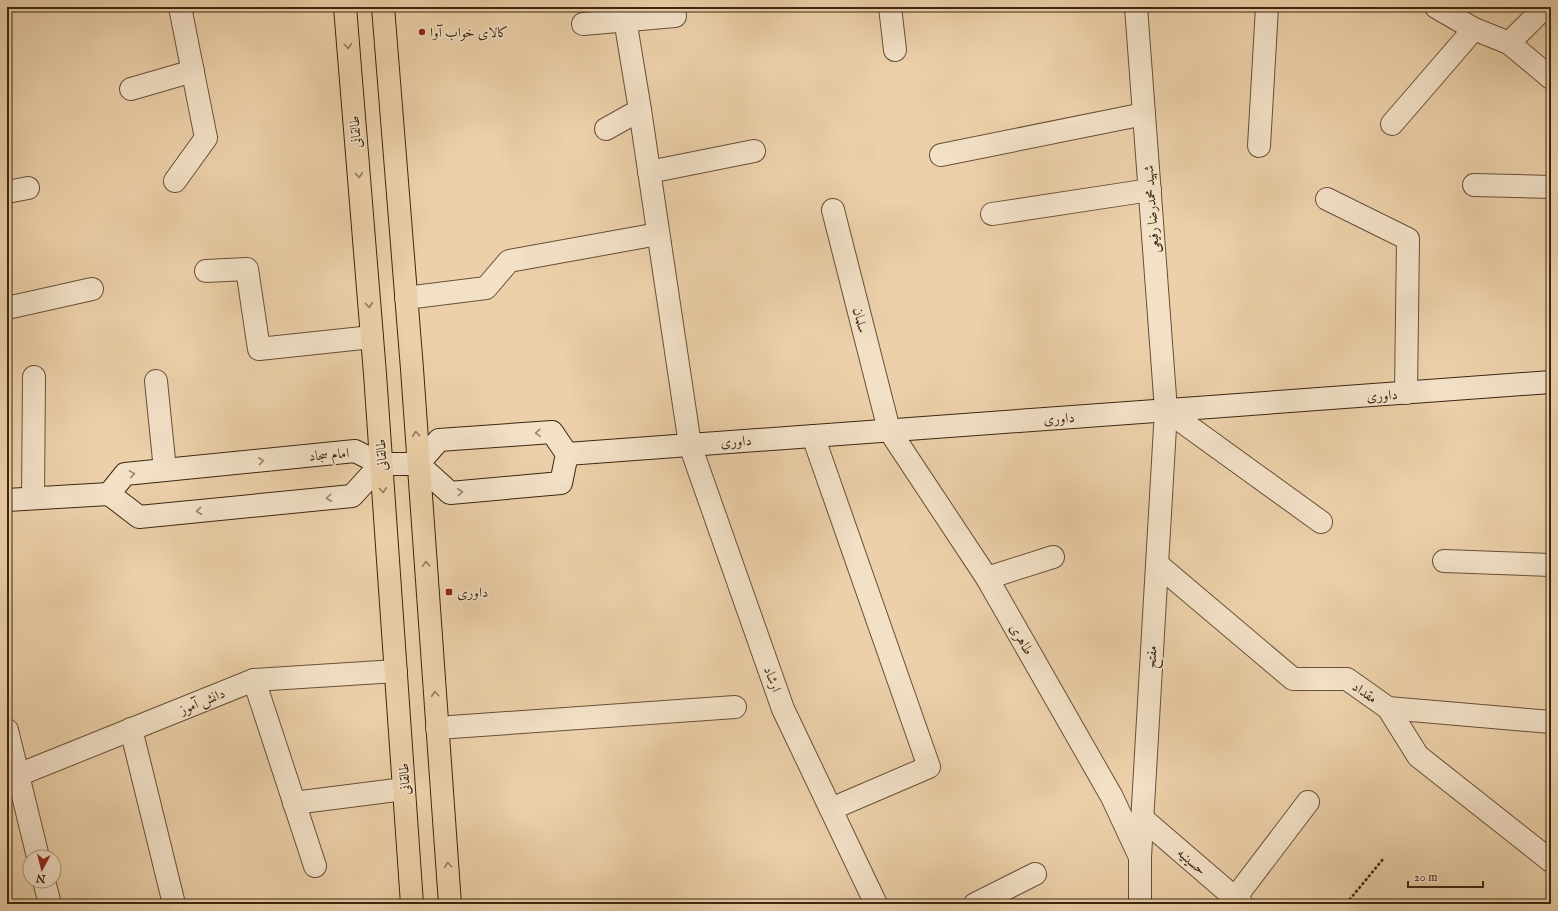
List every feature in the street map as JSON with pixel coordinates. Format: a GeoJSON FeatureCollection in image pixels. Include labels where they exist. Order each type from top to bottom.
{"type":"FeatureCollection","features":[{"type":"Feature","properties":{"kind":"main road","name":"طالقانی"},"geometry":{"type":"LineString","coordinates":[[345,7],[372,338],[412,904]]}},
{"type":"Feature","properties":{"kind":"main road"},"geometry":{"type":"LineString","coordinates":[[383,7],[406,298],[450,904]]}},
{"type":"Feature","properties":{"kind":"street"},"geometry":{"type":"LineString","coordinates":[[175,181],[206,138],[180,7]]}},
{"type":"Feature","properties":{"kind":"street"},"geometry":{"type":"LineString","coordinates":[[890,7],[895,50]]}},
{"type":"Feature","properties":{"kind":"street","name":"شهید محمدرضا رفیعی"},"geometry":{"type":"LineString","coordinates":[[1136,7],[1166,410]]}},
{"type":"Feature","properties":{"kind":"street"},"geometry":{"type":"LineString","coordinates":[[1259,146],[1267,7]]}},
{"type":"Feature","properties":{"kind":"street"},"geometry":{"type":"LineString","coordinates":[[1436,7],[1474,28],[1509,43],[1551,78]]}},
{"type":"Feature","properties":{"kind":"street"},"geometry":{"type":"LineString","coordinates":[[1509,43],[1545,7]]}},
{"type":"Feature","properties":{"kind":"street"},"geometry":{"type":"LineString","coordinates":[[583,24],[624,13],[675,16]]}},
{"type":"Feature","properties":{"kind":"street","name":"ارشاد"},"geometry":{"type":"LineString","coordinates":[[624,13],[690,445],[783,709],[876,904]]}},
{"type":"Feature","properties":{"kind":"street"},"geometry":{"type":"LineString","coordinates":[[1392,124],[1474,28]]}},
{"type":"Feature","properties":{"kind":"street"},"geometry":{"type":"LineString","coordinates":[[131,89],[193,71]]}},
{"type":"Feature","properties":{"kind":"street"},"geometry":{"type":"LineString","coordinates":[[606,128],[640,110]]}},
{"type":"Feature","properties":{"kind":"street"},"geometry":{"type":"LineString","coordinates":[[941,155],[1144,114]]}},
{"type":"Feature","properties":{"kind":"street"},"geometry":{"type":"LineString","coordinates":[[649,172],[754,151]]}},
{"type":"Feature","properties":{"kind":"street"},"geometry":{"type":"LineString","coordinates":[[1474,186],[1551,187]]}},
{"type":"Feature","properties":{"kind":"street"},"geometry":{"type":"LineString","coordinates":[[7,192],[28,188]]}},
{"type":"Feature","properties":{"kind":"street"},"geometry":{"type":"LineString","coordinates":[[992,214],[1150,190]]}},
{"type":"Feature","properties":{"kind":"street"},"geometry":{"type":"LineString","coordinates":[[1327,199],[1408,239],[1406,393]]}},
{"type":"Feature","properties":{"kind":"street","name":"سلمان"},"geometry":{"type":"LineString","coordinates":[[833,210],[889,430]]}},
{"type":"Feature","properties":{"kind":"street"},"geometry":{"type":"LineString","coordinates":[[406,298],[486,288],[509,261],[658,234]]}},
{"type":"Feature","properties":{"kind":"street"},"geometry":{"type":"LineString","coordinates":[[206,271],[247,269],[259,349],[372,338]]}},
{"type":"Feature","properties":{"kind":"street"},"geometry":{"type":"LineString","coordinates":[[7,308],[92,289]]}},
{"type":"Feature","properties":{"kind":"street"},"geometry":{"type":"LineString","coordinates":[[33,498],[34,377]]}},
{"type":"Feature","properties":{"kind":"street"},"geometry":{"type":"LineString","coordinates":[[156,381],[165,470]]}},
{"type":"Feature","properties":{"kind":"street","name":"داوری"},"geometry":{"type":"LineString","coordinates":[[567,454],[1551,382]]}},
{"type":"Feature","properties":{"kind":"street"},"geometry":{"type":"LineString","coordinates":[[1166,410],[1322,522]]}},
{"type":"Feature","properties":{"kind":"street","name":"مفتح"},"geometry":{"type":"LineString","coordinates":[[1140,904],[1142,818],[1166,410]]}},
{"type":"Feature","properties":{"kind":"street","name":"طاهری"},"geometry":{"type":"LineString","coordinates":[[889,430],[987,578],[1112,797],[1140,858]]}},
{"type":"Feature","properties":{"kind":"street"},"geometry":{"type":"LineString","coordinates":[[7,500],[109,494],[139,517],[352,496],[381,464],[418,464],[450,493],[561,483],[567,454],[552,432],[439,440],[418,464]]}},
{"type":"Feature","properties":{"kind":"street"},"geometry":{"type":"LineString","coordinates":[[813,436],[929,767],[831,809]]}},
{"type":"Feature","properties":{"kind":"street","name":"امام سجاد"},"geometry":{"type":"LineString","coordinates":[[109,494],[126,474],[355,452],[381,464]]}},
{"type":"Feature","properties":{"kind":"street"},"geometry":{"type":"LineString","coordinates":[[987,578],[1053,557]]}},
{"type":"Feature","properties":{"kind":"street"},"geometry":{"type":"LineString","coordinates":[[1444,561],[1551,565]]}},
{"type":"Feature","properties":{"kind":"street","name":"مقداد"},"geometry":{"type":"LineString","coordinates":[[1157,564],[1293,679],[1347,679],[1388,708],[1418,756],[1551,861]]}},
{"type":"Feature","properties":{"kind":"street","name":"دانش آموز"},"geometry":{"type":"LineString","coordinates":[[18,775],[254,680],[396,671]]}},
{"type":"Feature","properties":{"kind":"street"},"geometry":{"type":"LineString","coordinates":[[254,680],[315,866]]}},
{"type":"Feature","properties":{"kind":"street"},"geometry":{"type":"LineString","coordinates":[[438,728],[735,707]]}},
{"type":"Feature","properties":{"kind":"street"},"geometry":{"type":"LineString","coordinates":[[1388,708],[1551,722]]}},
{"type":"Feature","properties":{"kind":"street"},"geometry":{"type":"LineString","coordinates":[[131,729],[174,904]]}},
{"type":"Feature","properties":{"kind":"street"},"geometry":{"type":"LineString","coordinates":[[7,730],[36,849]]}},
{"type":"Feature","properties":{"kind":"street"},"geometry":{"type":"LineString","coordinates":[[294,803],[404,789]]}},
{"type":"Feature","properties":{"kind":"street"},"geometry":{"type":"LineString","coordinates":[[1238,901],[1308,802]]}},
{"type":"Feature","properties":{"kind":"street","name":"حسینیه"},"geometry":{"type":"LineString","coordinates":[[1142,818],[1238,901]]}},
{"type":"Feature","properties":{"kind":"street"},"geometry":{"type":"LineString","coordinates":[[975,904],[1034,874]]}},
{"type":"Feature","properties":{"kind":"street"},"geometry":{"type":"LineString","coordinates":[[46,889],[50,904]]}},
{"type":"Feature","properties":{"kind":"path"},"geometry":{"type":"LineString","coordinates":[[1346,904],[1384,858]]}},
{"type":"Feature","properties":{"kind":"place","name":"کالای خواب آوا"},"geometry":{"type":"Point","coordinates":[422,32]}},
{"type":"Feature","properties":{"kind":"place","name":"داوری"},"geometry":{"type":"Point","coordinates":[449,592]}}]}
